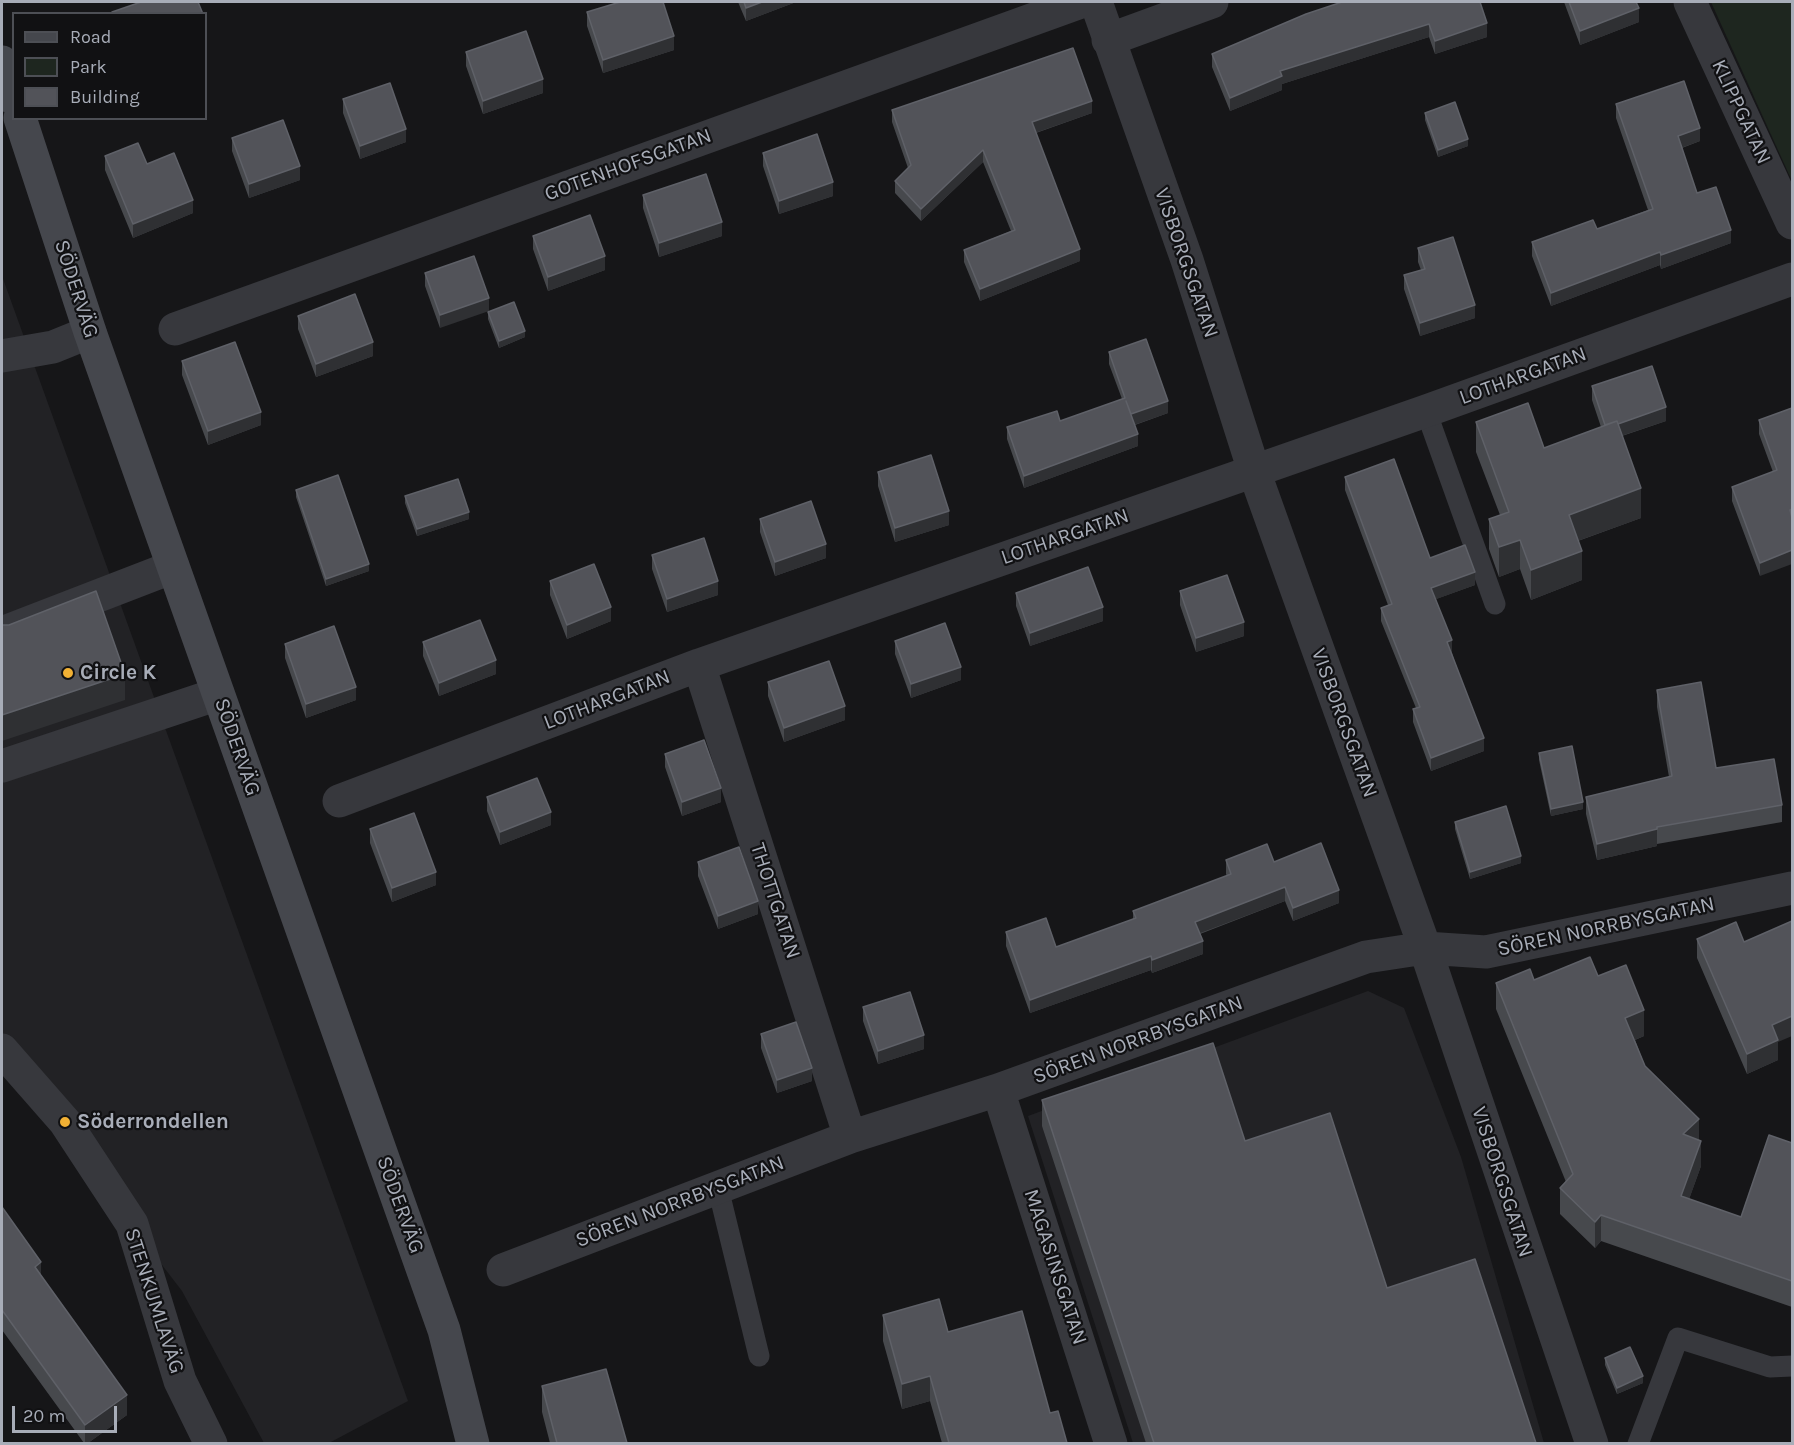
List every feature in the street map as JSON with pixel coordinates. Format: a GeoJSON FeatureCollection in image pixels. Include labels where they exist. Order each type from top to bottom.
{"type":"FeatureCollection","features":[{"type":"Feature","properties":{"kind":"main road"},"geometry":{"type":"LineString","coordinates":[[2,62],[12,93]]}},
{"type":"Feature","properties":{"kind":"main road","name":"SÖDERVÄG"},"geometry":{"type":"LineString","coordinates":[[21,120],[90,332],[440,1319],[473,1443]]}},
{"type":"Feature","properties":{"kind":"main road","name":"SÖDERVÄG"},"geometry":{"type":"LineString","coordinates":[[454,1443],[456,1376]]}},
{"type":"Feature","properties":{"kind":"street","name":"GOTENHOFSGATAN"},"geometry":{"type":"LineString","coordinates":[[175,329],[1080,2]]}},
{"type":"Feature","properties":{"kind":"street","name":"VISBORGSGATAN"},"geometry":{"type":"LineString","coordinates":[[1096,2],[1187,260],[1254,471],[1425,948],[1592,1443]]}},
{"type":"Feature","properties":{"kind":"street"},"geometry":{"type":"LineString","coordinates":[[1108,40],[1212,2]]}},
{"type":"Feature","properties":{"kind":"street","name":"KLIPPGATAN"},"geometry":{"type":"LineString","coordinates":[[1690,2],[1792,223]]}},
{"type":"Feature","properties":{"kind":"street","name":"LOTHARGATAN"},"geometry":{"type":"LineString","coordinates":[[339,801],[699,665],[1426,411],[1792,279]]}},
{"type":"Feature","properties":{"kind":"street"},"geometry":{"type":"LineString","coordinates":[[2,356],[53,347],[90,332]]}},
{"type":"Feature","properties":{"kind":"street"},"geometry":{"type":"LineString","coordinates":[[2,633],[173,567]]}},
{"type":"Feature","properties":{"kind":"street","name":"THOTTGATAN"},"geometry":{"type":"LineString","coordinates":[[699,665],[850,1137]]}},
{"type":"Feature","properties":{"kind":"street"},"geometry":{"type":"LineString","coordinates":[[2,766],[218,694]]}},
{"type":"Feature","properties":{"kind":"street","name":"SÖREN NORRBYSGATAN"},"geometry":{"type":"LineString","coordinates":[[503,1270],[850,1137],[998,1090],[1366,957],[1425,948],[1486,952],[1792,888]]}},
{"type":"Feature","properties":{"kind":"street","name":"STENKUMLAVÄG"},"geometry":{"type":"LineString","coordinates":[[2,1050],[65,1122],[132,1224],[180,1381],[211,1443]]}},
{"type":"Feature","properties":{"kind":"street","name":"MAGASINSGATAN"},"geometry":{"type":"LineString","coordinates":[[998,1090],[1112,1443]]}},
{"type":"Feature","properties":{"kind":"lane"},"geometry":{"type":"LineString","coordinates":[[1426,411],[1495,604]]}},
{"type":"Feature","properties":{"kind":"lane"},"geometry":{"type":"LineString","coordinates":[[718,1188],[759,1356]]}},
{"type":"Feature","properties":{"kind":"lane"},"geometry":{"type":"LineString","coordinates":[[1638,1443],[1678,1338],[1770,1367],[1792,1366]]}},
{"type":"Feature","properties":{"kind":"shaded area"},"geometry":{"type":"Polygon","coordinates":[[[2,276],[408,1401],[329,1443],[264,1443],[182,1291],[2,1057],[2,276]]]}},
{"type":"Feature","properties":{"kind":"shaded area"},"geometry":{"type":"Polygon","coordinates":[[[1368,991],[1404,1008],[1461,1157],[1544,1443],[1133,1443],[1028,1116],[1368,991]]]}},
{"type":"Feature","properties":{"kind":"green space"},"geometry":{"type":"Polygon","coordinates":[[[1711,2],[1792,2],[1792,181],[1711,2]]]}},
{"type":"Feature","properties":{"kind":"building"},"geometry":{"type":"Polygon","coordinates":[[[141,2],[198,2],[202,12],[112,12],[141,2]]]}},
{"type":"Feature","properties":{"kind":"building"},"geometry":{"type":"Polygon","coordinates":[[[620,2],[663,2],[674,36],[603,60],[587,12],[620,2]]]}},
{"type":"Feature","properties":{"kind":"building"},"geometry":{"type":"Polygon","coordinates":[[[744,2],[762,2],[746,8],[744,2]]]}},
{"type":"Feature","properties":{"kind":"building"},"geometry":{"type":"Polygon","coordinates":[[[1342,2],[1480,2],[1487,23],[1435,41],[1429,24],[1280,71],[1282,76],[1230,98],[1212,54],[1306,14],[1342,2]]]}},
{"type":"Feature","properties":{"kind":"building"},"geometry":{"type":"Polygon","coordinates":[[[1569,2],[1636,2],[1639,8],[1580,31],[1569,2]]]}},
{"type":"Feature","properties":{"kind":"building"},"geometry":{"type":"Polygon","coordinates":[[[526,31],[543,79],[483,101],[466,52],[526,31]]]}},
{"type":"Feature","properties":{"kind":"building"},"geometry":{"type":"Polygon","coordinates":[[[1073,48],[1092,101],[1032,122],[1080,249],[980,289],[964,250],[1015,230],[983,150],[921,209],[895,181],[911,165],[892,110],[1073,48]]]}},
{"type":"Feature","properties":{"kind":"building"},"geometry":{"type":"Polygon","coordinates":[[[1684,81],[1700,128],[1678,136],[1697,193],[1716,187],[1731,230],[1661,255],[1660,252],[1551,293],[1532,242],[1593,220],[1597,229],[1653,209],[1616,104],[1684,81]]]}},
{"type":"Feature","properties":{"kind":"building"},"geometry":{"type":"Polygon","coordinates":[[[390,83],[406,129],[360,146],[343,99],[390,83]]]}},
{"type":"Feature","properties":{"kind":"building"},"geometry":{"type":"Polygon","coordinates":[[[1455,102],[1468,139],[1438,150],[1425,113],[1455,102]]]}},
{"type":"Feature","properties":{"kind":"building"},"geometry":{"type":"Polygon","coordinates":[[[283,120],[300,166],[249,184],[232,138],[283,120]]]}},
{"type":"Feature","properties":{"kind":"building"},"geometry":{"type":"Polygon","coordinates":[[[817,134],[833,182],[779,201],[763,153],[817,134]]]}},
{"type":"Feature","properties":{"kind":"building"},"geometry":{"type":"Polygon","coordinates":[[[138,143],[147,164],[174,153],[193,200],[133,224],[105,156],[138,143]]]}},
{"type":"Feature","properties":{"kind":"building"},"geometry":{"type":"Polygon","coordinates":[[[706,174],[722,222],[659,243],[643,195],[706,174]]]}},
{"type":"Feature","properties":{"kind":"building"},"geometry":{"type":"Polygon","coordinates":[[[590,215],[605,256],[548,277],[533,236],[590,215]]]}},
{"type":"Feature","properties":{"kind":"building"},"geometry":{"type":"Polygon","coordinates":[[[1453,237],[1475,305],[1420,323],[1404,275],[1425,269],[1418,248],[1453,237]]]}},
{"type":"Feature","properties":{"kind":"building"},"geometry":{"type":"Polygon","coordinates":[[[474,256],[489,298],[440,315],[425,273],[474,256]]]}},
{"type":"Feature","properties":{"kind":"building"},"geometry":{"type":"Polygon","coordinates":[[[355,294],[373,342],[316,364],[298,316],[355,294]]]}},
{"type":"Feature","properties":{"kind":"building"},"geometry":{"type":"Polygon","coordinates":[[[514,302],[525,331],[499,341],[488,312],[514,302]]]}},
{"type":"Feature","properties":{"kind":"building"},"geometry":{"type":"Polygon","coordinates":[[[1146,339],[1168,401],[1131,414],[1126,401],[1138,434],[1024,476],[1007,427],[1057,411],[1060,421],[1125,398],[1109,352],[1146,339]]]}},
{"type":"Feature","properties":{"kind":"building"},"geometry":{"type":"Polygon","coordinates":[[[235,342],[261,412],[208,431],[182,361],[235,342]]]}},
{"type":"Feature","properties":{"kind":"building"},"geometry":{"type":"Polygon","coordinates":[[[1652,366],[1666,407],[1618,424],[1617,421],[1605,425],[1592,386],[1652,366]]]}},
{"type":"Feature","properties":{"kind":"building"},"geometry":{"type":"Polygon","coordinates":[[[1528,403],[1544,448],[1617,421],[1641,488],[1569,515],[1582,551],[1531,570],[1520,540],[1499,547],[1489,519],[1509,512],[1476,422],[1528,403]]]}},
{"type":"Feature","properties":{"kind":"building"},"geometry":{"type":"Polygon","coordinates":[[[1792,408],[1792,509],[1790,510],[1792,550],[1760,563],[1732,487],[1777,470],[1759,420],[1792,408]]]}},
{"type":"Feature","properties":{"kind":"building"},"geometry":{"type":"Polygon","coordinates":[[[931,455],[949,511],[895,528],[878,472],[931,455]]]}},
{"type":"Feature","properties":{"kind":"building"},"geometry":{"type":"Polygon","coordinates":[[[1394,459],[1430,558],[1465,545],[1475,572],[1431,588],[1452,640],[1447,642],[1484,738],[1431,758],[1413,709],[1420,707],[1381,608],[1392,604],[1345,477],[1394,459]]]}},
{"type":"Feature","properties":{"kind":"building"},"geometry":{"type":"Polygon","coordinates":[[[338,475],[369,564],[326,579],[296,490],[338,475]]]}},
{"type":"Feature","properties":{"kind":"building"},"geometry":{"type":"Polygon","coordinates":[[[458,479],[469,512],[417,529],[405,496],[458,479]]]}},
{"type":"Feature","properties":{"kind":"building"},"geometry":{"type":"Polygon","coordinates":[[[811,501],[826,544],[775,562],[760,519],[811,501]]]}},
{"type":"Feature","properties":{"kind":"building"},"geometry":{"type":"Polygon","coordinates":[[[704,538],[718,581],[667,599],[652,555],[704,538]]]}},
{"type":"Feature","properties":{"kind":"building"},"geometry":{"type":"Polygon","coordinates":[[[594,564],[611,607],[567,625],[550,581],[594,564]]]}},
{"type":"Feature","properties":{"kind":"building"},"geometry":{"type":"Polygon","coordinates":[[[1088,567],[1103,607],[1030,633],[1016,593],[1088,567]]]}},
{"type":"Feature","properties":{"kind":"building"},"geometry":{"type":"Polygon","coordinates":[[[1227,575],[1244,622],[1196,638],[1180,591],[1227,575]]]}},
{"type":"Feature","properties":{"kind":"building"},"geometry":{"type":"Polygon","coordinates":[[[96,591],[125,674],[2,715],[2,625],[9,625],[96,591]]]}},
{"type":"Feature","properties":{"kind":"building"},"geometry":{"type":"Polygon","coordinates":[[[480,620],[496,660],[439,683],[423,642],[480,620]]]}},
{"type":"Feature","properties":{"kind":"building"},"geometry":{"type":"Polygon","coordinates":[[[945,623],[961,667],[911,684],[895,641],[945,623]]]}},
{"type":"Feature","properties":{"kind":"building"},"geometry":{"type":"Polygon","coordinates":[[[334,626],[356,687],[306,704],[285,644],[334,626]]]}},
{"type":"Feature","properties":{"kind":"building"},"geometry":{"type":"Polygon","coordinates":[[[829,661],[845,706],[784,728],[768,682],[829,661]]]}},
{"type":"Feature","properties":{"kind":"building"},"geometry":{"type":"Polygon","coordinates":[[[1701,682],[1716,768],[1774,759],[1782,805],[1657,827],[1657,829],[1597,844],[1586,797],[1672,776],[1657,690],[1701,682]]]}},
{"type":"Feature","properties":{"kind":"building"},"geometry":{"type":"Polygon","coordinates":[[[704,740],[721,788],[682,802],[665,754],[704,740]]]}},
{"type":"Feature","properties":{"kind":"building"},"geometry":{"type":"Polygon","coordinates":[[[1572,746],[1583,802],[1551,809],[1539,753],[1572,746]]]}},
{"type":"Feature","properties":{"kind":"building"},"geometry":{"type":"Polygon","coordinates":[[[537,778],[551,812],[500,832],[487,797],[537,778]]]}},
{"type":"Feature","properties":{"kind":"building"},"geometry":{"type":"Polygon","coordinates":[[[1506,806],[1521,856],[1470,872],[1455,822],[1506,806]]]}},
{"type":"Feature","properties":{"kind":"building"},"geometry":{"type":"Polygon","coordinates":[[[414,813],[436,872],[392,888],[370,829],[414,813]]]}},
{"type":"Feature","properties":{"kind":"building"},"geometry":{"type":"Polygon","coordinates":[[[1321,843],[1339,890],[1293,908],[1285,887],[1195,922],[1203,941],[1152,960],[1151,956],[1030,1000],[1006,932],[1046,918],[1056,947],[1136,918],[1133,911],[1231,874],[1226,860],[1267,844],[1274,862],[1321,843]]]}},
{"type":"Feature","properties":{"kind":"building"},"geometry":{"type":"Polygon","coordinates":[[[739,847],[758,901],[718,916],[698,862],[739,847]]]}},
{"type":"Feature","properties":{"kind":"building"},"geometry":{"type":"Polygon","coordinates":[[[1792,921],[1792,1016],[1772,1025],[1778,1040],[1747,1054],[1697,939],[1736,922],[1744,942],[1792,921]]]}},
{"type":"Feature","properties":{"kind":"building"},"geometry":{"type":"Polygon","coordinates":[[[1590,957],[1598,976],[1626,965],[1644,1010],[1625,1018],[1645,1066],[1699,1119],[1683,1134],[1701,1141],[1681,1196],[1741,1217],[1769,1135],[1792,1143],[1792,1281],[1601,1215],[1595,1222],[1560,1188],[1573,1174],[1496,983],[1530,969],[1534,980],[1590,957]]]}},
{"type":"Feature","properties":{"kind":"building"},"geometry":{"type":"Polygon","coordinates":[[[910,992],[924,1035],[878,1051],[863,1007],[910,992]]]}},
{"type":"Feature","properties":{"kind":"building"},"geometry":{"type":"Polygon","coordinates":[[[796,1022],[812,1068],[777,1080],[761,1034],[796,1022]]]}},
{"type":"Feature","properties":{"kind":"building"},"geometry":{"type":"Polygon","coordinates":[[[1213,1043],[1245,1141],[1330,1113],[1387,1288],[1475,1259],[1536,1443],[1154,1443],[1042,1100],[1213,1043]]]}},
{"type":"Feature","properties":{"kind":"building"},"geometry":{"type":"Polygon","coordinates":[[[2,1207],[41,1262],[35,1267],[127,1395],[85,1425],[2,1310],[2,1207]]]}},
{"type":"Feature","properties":{"kind":"building"},"geometry":{"type":"Polygon","coordinates":[[[939,1299],[948,1332],[1022,1311],[1050,1413],[1058,1411],[1067,1443],[949,1443],[930,1376],[902,1384],[883,1315],[939,1299]]]}},
{"type":"Feature","properties":{"kind":"building"},"geometry":{"type":"Polygon","coordinates":[[[1630,1347],[1643,1376],[1617,1388],[1605,1358],[1630,1347]]]}},
{"type":"Feature","properties":{"kind":"building"},"geometry":{"type":"Polygon","coordinates":[[[606,1369],[627,1443],[557,1443],[542,1386],[606,1369]]]}},
{"type":"Feature","properties":{"kind":"place","name":"Circle K"},"geometry":{"type":"Point","coordinates":[68,673]}},
{"type":"Feature","properties":{"kind":"place","name":"Söderrondellen"},"geometry":{"type":"Point","coordinates":[65,1122]}}]}
